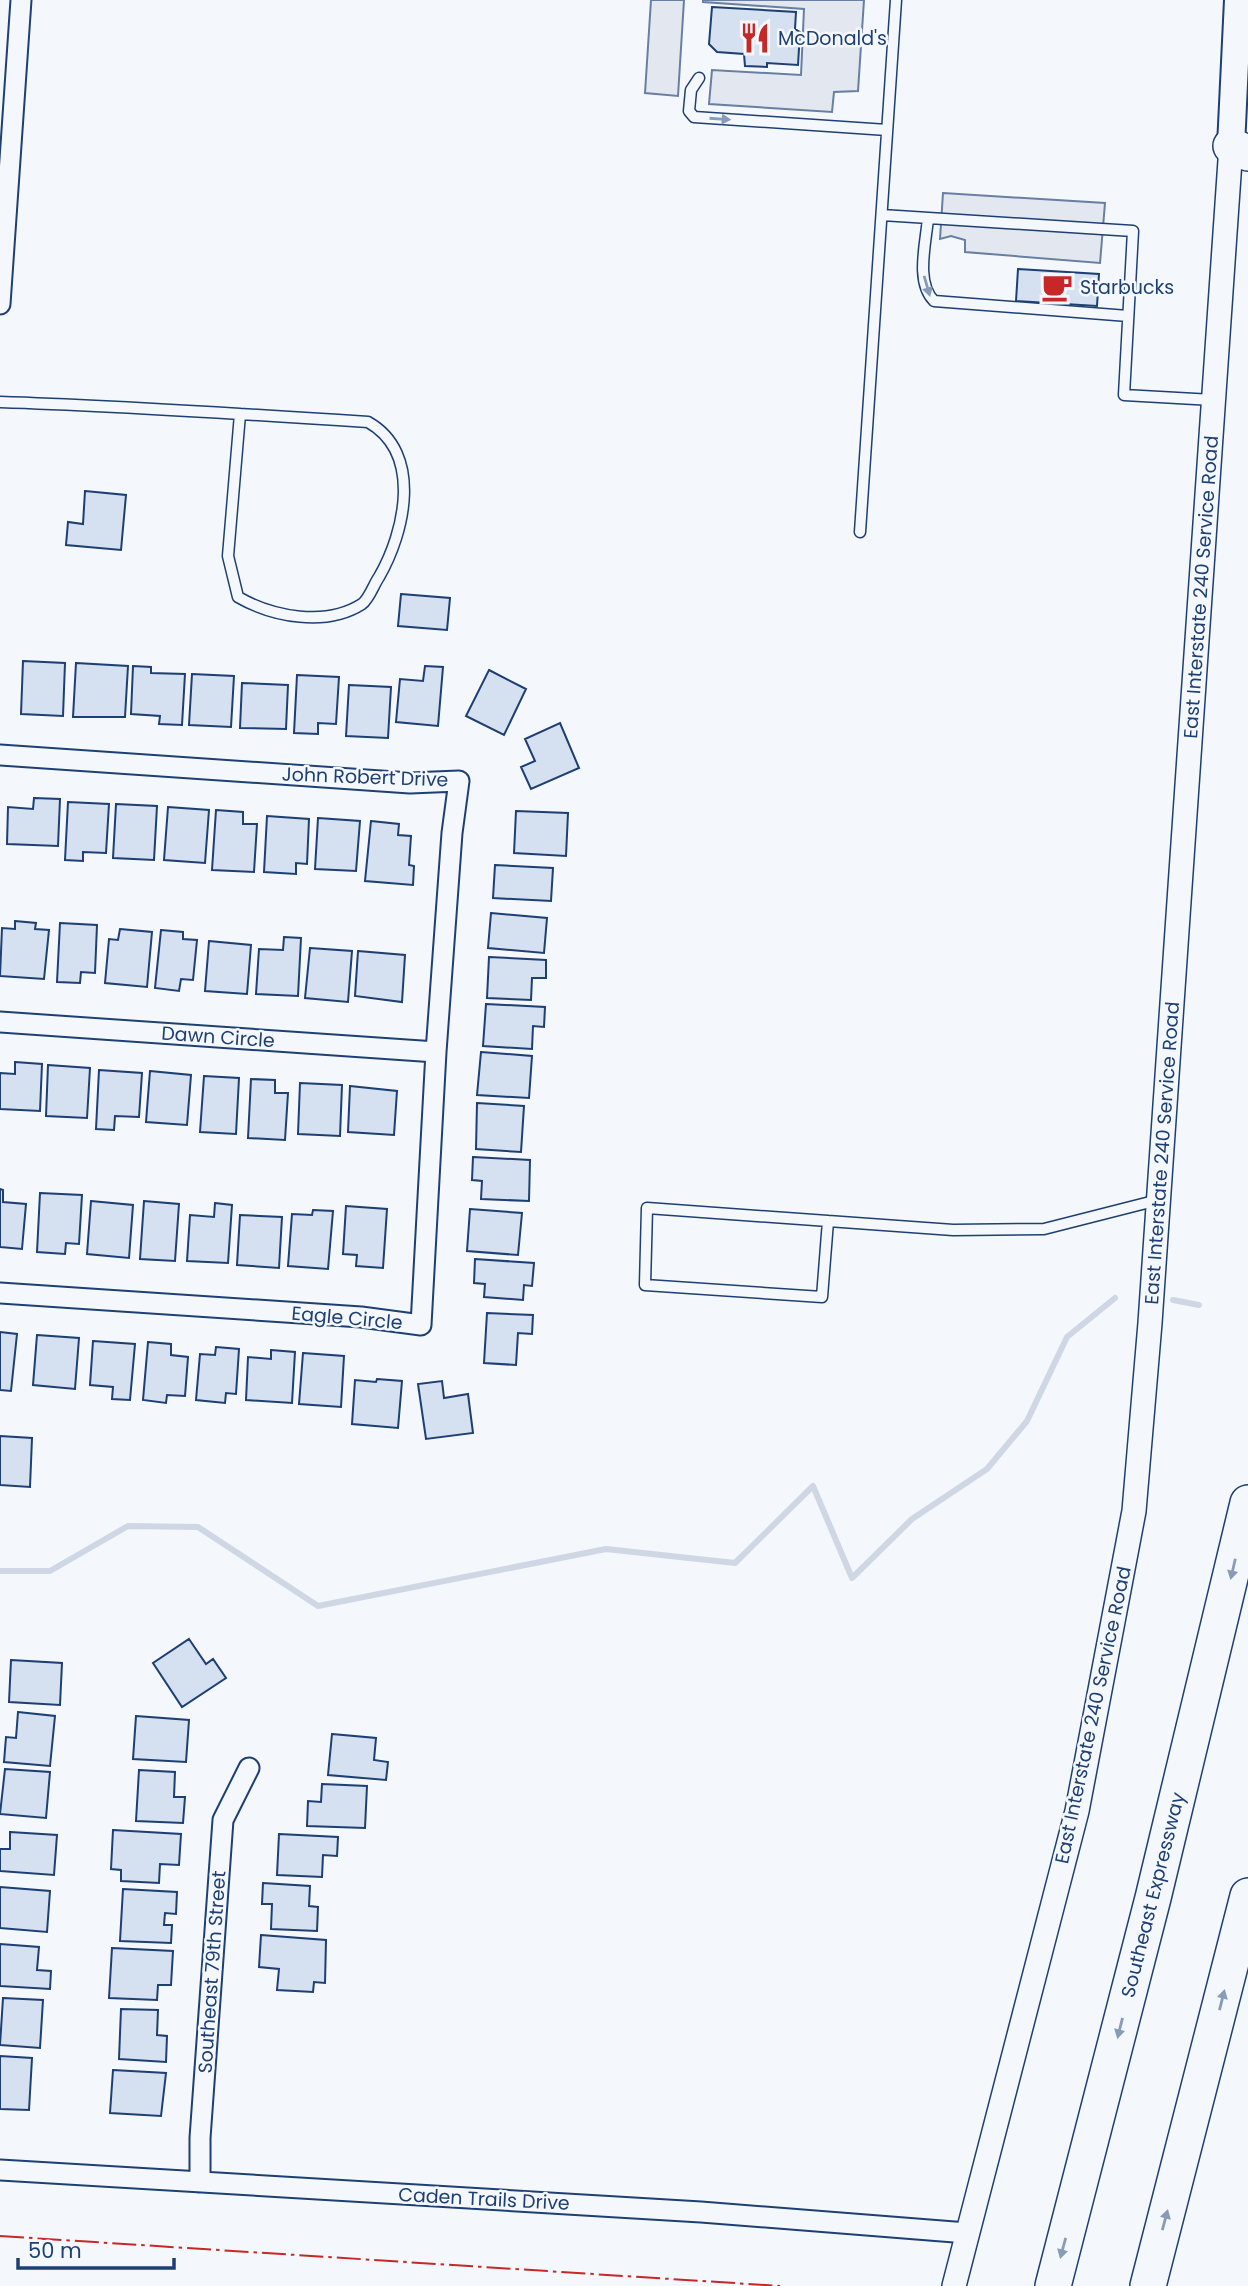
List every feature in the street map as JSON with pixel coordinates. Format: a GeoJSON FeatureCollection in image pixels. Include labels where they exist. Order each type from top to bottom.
{"type":"FeatureCollection","features":[{"type":"Feature","properties":{"kind":"highway","name":"Southeast Expressway"},"geometry":{"type":"LineString","coordinates":[[1053,2286],[1153,1898],[1248,1503]]}},
{"type":"Feature","properties":{"kind":"highway"},"geometry":{"type":"LineString","coordinates":[[1148,2286],[1248,1896]]}},
{"type":"Feature","properties":{"kind":"main road","name":"East Interstate 240 Service Road"},"geometry":{"type":"LineString","coordinates":[[1238,0],[1239,150]]}},
{"type":"Feature","properties":{"kind":"street"},"geometry":{"type":"LineString","coordinates":[[0,304],[3,225],[21,0]]}},
{"type":"Feature","properties":{"kind":"street","name":"East Interstate 240 Service Road"},"geometry":{"type":"LineString","coordinates":[[954,2286],[1077,1811],[1134,1511],[1159,1199],[1214,400],[1239,150]]}},
{"type":"Feature","properties":{"kind":"street","name":"John Robert Drive"},"geometry":{"type":"LineString","coordinates":[[0,755],[410,783],[460,781],[452,833],[436,1052]]}},
{"type":"Feature","properties":{"kind":"street","name":"Dawn Circle"},"geometry":{"type":"LineString","coordinates":[[0,1022],[436,1052]]}},
{"type":"Feature","properties":{"kind":"street","name":"Eagle Circle"},"geometry":{"type":"LineString","coordinates":[[0,1293],[361,1317],[421,1325],[436,1052]]}},
{"type":"Feature","properties":{"kind":"street","name":"Southeast 79th Street"},"geometry":{"type":"LineString","coordinates":[[200,2182],[201,2124],[223,1820],[249,1768]]}},
{"type":"Feature","properties":{"kind":"street","name":"Caden Trails Drive"},"geometry":{"type":"LineString","coordinates":[[0,2169],[701,2212],[967,2233]]}},
{"type":"Feature","properties":{"kind":"lane"},"geometry":{"type":"LineString","coordinates":[[860,532],[896,0]]}},
{"type":"Feature","properties":{"kind":"lane"},"geometry":{"type":"LineString","coordinates":[[699,78],[691,89],[690,111],[694,117],[887,130]]}},
{"type":"Feature","properties":{"kind":"lane"},"geometry":{"type":"LineString","coordinates":[[881,215],[1133,230],[1124,395],[1214,400]]}},
{"type":"Feature","properties":{"kind":"lane"},"geometry":{"type":"LineString","coordinates":[[928,218],[923,279],[928,295],[934,301],[1128,316]]}},
{"type":"Feature","properties":{"kind":"lane"},"geometry":{"type":"LineString","coordinates":[[0,402],[240,414],[369,422],[382,430],[393,445],[402,465],[402,519],[383,570],[363,603],[328,618],[292,615],[255,606],[239,597],[228,556],[240,414]]}},
{"type":"Feature","properties":{"kind":"lane"},"geometry":{"type":"LineString","coordinates":[[828,1221],[822,1297],[645,1285],[647,1208],[828,1221],[953,1230],[1044,1229],[1159,1199]]}},
{"type":"Feature","properties":{"kind":"shaded area"},"geometry":{"type":"Polygon","coordinates":[[[651,0],[684,0],[678,96],[645,93],[651,0]]]}},
{"type":"Feature","properties":{"kind":"shaded area"},"geometry":{"type":"Polygon","coordinates":[[[703,0],[864,0],[858,91],[834,92],[832,112],[709,104],[712,70],[801,75],[804,9],[703,0]]]}},
{"type":"Feature","properties":{"kind":"shaded area"},"geometry":{"type":"Polygon","coordinates":[[[943,193],[1105,203],[1100,263],[965,252],[965,240],[951,236],[940,239],[943,193]]]}},
{"type":"Feature","properties":{"kind":"building","name":"McDonald's"},"geometry":{"type":"Polygon","coordinates":[[[712,7],[796,12],[795,29],[800,32],[798,65],[767,63],[767,67],[745,66],[744,54],[717,52],[709,44],[712,7]]]}},
{"type":"Feature","properties":{"kind":"building","name":"Starbucks"},"geometry":{"type":"Polygon","coordinates":[[[1018,269],[1099,274],[1097,306],[1016,301],[1018,269]]]}},
{"type":"Feature","properties":{"kind":"building"},"geometry":{"type":"Polygon","coordinates":[[[85,491],[126,495],[121,550],[66,545],[68,522],[83,524],[85,491]]]}},
{"type":"Feature","properties":{"kind":"building"},"geometry":{"type":"Polygon","coordinates":[[[401,594],[450,598],[447,630],[398,626],[401,594]]]}},
{"type":"Feature","properties":{"kind":"building"},"geometry":{"type":"Polygon","coordinates":[[[23,661],[65,663],[63,716],[21,714],[23,661]]]}},
{"type":"Feature","properties":{"kind":"building"},"geometry":{"type":"Polygon","coordinates":[[[76,663],[128,666],[125,717],[73,717],[76,663]]]}},
{"type":"Feature","properties":{"kind":"building"},"geometry":{"type":"Polygon","coordinates":[[[133,666],[151,667],[151,673],[185,674],[182,725],[159,724],[160,716],[131,714],[133,666]]]}},
{"type":"Feature","properties":{"kind":"building"},"geometry":{"type":"Polygon","coordinates":[[[425,666],[443,667],[438,726],[396,722],[400,679],[423,681],[425,666]]]}},
{"type":"Feature","properties":{"kind":"building"},"geometry":{"type":"Polygon","coordinates":[[[489,670],[526,689],[504,735],[466,716],[489,670]]]}},
{"type":"Feature","properties":{"kind":"building"},"geometry":{"type":"Polygon","coordinates":[[[192,674],[234,676],[231,727],[189,725],[192,674]]]}},
{"type":"Feature","properties":{"kind":"building"},"geometry":{"type":"Polygon","coordinates":[[[297,675],[339,677],[336,724],[318,723],[318,734],[294,733],[297,675]]]}},
{"type":"Feature","properties":{"kind":"building"},"geometry":{"type":"Polygon","coordinates":[[[242,683],[288,685],[286,729],[240,728],[242,683]]]}},
{"type":"Feature","properties":{"kind":"building"},"geometry":{"type":"Polygon","coordinates":[[[349,685],[391,687],[388,738],[346,736],[349,685]]]}},
{"type":"Feature","properties":{"kind":"building"},"geometry":{"type":"Polygon","coordinates":[[[560,723],[579,768],[531,789],[521,767],[535,761],[525,739],[560,723]]]}},
{"type":"Feature","properties":{"kind":"building"},"geometry":{"type":"Polygon","coordinates":[[[34,798],[60,799],[58,846],[7,844],[8,807],[33,809],[34,798]]]}},
{"type":"Feature","properties":{"kind":"building"},"geometry":{"type":"Polygon","coordinates":[[[68,802],[109,804],[106,853],[83,852],[83,861],[65,860],[68,802]]]}},
{"type":"Feature","properties":{"kind":"building"},"geometry":{"type":"Polygon","coordinates":[[[116,804],[157,806],[154,860],[113,858],[116,804]]]}},
{"type":"Feature","properties":{"kind":"building"},"geometry":{"type":"Polygon","coordinates":[[[168,807],[209,810],[205,863],[164,860],[168,807]]]}},
{"type":"Feature","properties":{"kind":"building"},"geometry":{"type":"Polygon","coordinates":[[[216,810],[243,812],[243,824],[257,824],[254,872],[212,870],[216,810]]]}},
{"type":"Feature","properties":{"kind":"building"},"geometry":{"type":"Polygon","coordinates":[[[516,811],[568,813],[566,856],[514,853],[516,811]]]}},
{"type":"Feature","properties":{"kind":"building"},"geometry":{"type":"Polygon","coordinates":[[[267,816],[309,819],[307,864],[296,863],[296,874],[264,872],[267,816]]]}},
{"type":"Feature","properties":{"kind":"building"},"geometry":{"type":"Polygon","coordinates":[[[318,818],[360,821],[356,871],[315,869],[318,818]]]}},
{"type":"Feature","properties":{"kind":"building"},"geometry":{"type":"Polygon","coordinates":[[[371,821],[399,824],[398,835],[411,836],[409,865],[414,866],[413,885],[365,881],[371,821]]]}},
{"type":"Feature","properties":{"kind":"building"},"geometry":{"type":"Polygon","coordinates":[[[495,865],[553,868],[551,901],[493,898],[495,865]]]}},
{"type":"Feature","properties":{"kind":"building"},"geometry":{"type":"Polygon","coordinates":[[[491,913],[547,918],[544,953],[488,948],[491,913]]]}},
{"type":"Feature","properties":{"kind":"building"},"geometry":{"type":"Polygon","coordinates":[[[15,921],[36,923],[35,929],[49,930],[44,979],[0,976],[2,928],[15,929],[15,921]]]}},
{"type":"Feature","properties":{"kind":"building"},"geometry":{"type":"Polygon","coordinates":[[[60,923],[97,925],[95,973],[81,972],[80,983],[57,982],[60,923]]]}},
{"type":"Feature","properties":{"kind":"building"},"geometry":{"type":"Polygon","coordinates":[[[120,929],[152,932],[147,987],[105,983],[109,939],[118,940],[120,929]]]}},
{"type":"Feature","properties":{"kind":"building"},"geometry":{"type":"Polygon","coordinates":[[[161,930],[183,932],[183,939],[197,940],[193,980],[181,979],[179,991],[155,988],[161,930]]]}},
{"type":"Feature","properties":{"kind":"building"},"geometry":{"type":"Polygon","coordinates":[[[284,937],[301,938],[298,996],[256,994],[259,949],[283,950],[284,937]]]}},
{"type":"Feature","properties":{"kind":"building"},"geometry":{"type":"Polygon","coordinates":[[[209,941],[251,945],[247,994],[205,991],[209,941]]]}},
{"type":"Feature","properties":{"kind":"building"},"geometry":{"type":"Polygon","coordinates":[[[310,948],[352,951],[348,1002],[305,998],[310,948]]]}},
{"type":"Feature","properties":{"kind":"building"},"geometry":{"type":"Polygon","coordinates":[[[358,951],[405,955],[402,1002],[355,996],[358,951]]]}},
{"type":"Feature","properties":{"kind":"building"},"geometry":{"type":"Polygon","coordinates":[[[489,957],[546,960],[546,978],[532,978],[531,1000],[487,998],[489,957]]]}},
{"type":"Feature","properties":{"kind":"building"},"geometry":{"type":"Polygon","coordinates":[[[486,1004],[545,1007],[544,1027],[533,1026],[532,1049],[483,1046],[486,1004]]]}},
{"type":"Feature","properties":{"kind":"building"},"geometry":{"type":"Polygon","coordinates":[[[481,1052],[532,1056],[529,1098],[477,1095],[481,1052]]]}},
{"type":"Feature","properties":{"kind":"building"},"geometry":{"type":"Polygon","coordinates":[[[15,1062],[42,1064],[40,1111],[0,1109],[0,1073],[15,1074],[15,1062]]]}},
{"type":"Feature","properties":{"kind":"building"},"geometry":{"type":"Polygon","coordinates":[[[48,1065],[90,1068],[87,1118],[46,1116],[48,1065]]]}},
{"type":"Feature","properties":{"kind":"building"},"geometry":{"type":"Polygon","coordinates":[[[99,1070],[142,1073],[139,1117],[115,1116],[114,1130],[96,1129],[99,1070]]]}},
{"type":"Feature","properties":{"kind":"building"},"geometry":{"type":"Polygon","coordinates":[[[150,1071],[191,1075],[187,1125],[146,1122],[150,1071]]]}},
{"type":"Feature","properties":{"kind":"building"},"geometry":{"type":"Polygon","coordinates":[[[204,1076],[239,1078],[236,1134],[200,1132],[204,1076]]]}},
{"type":"Feature","properties":{"kind":"building"},"geometry":{"type":"Polygon","coordinates":[[[251,1079],[275,1080],[275,1093],[288,1093],[285,1140],[248,1138],[251,1079]]]}},
{"type":"Feature","properties":{"kind":"building"},"geometry":{"type":"Polygon","coordinates":[[[300,1083],[342,1085],[340,1136],[298,1134],[300,1083]]]}},
{"type":"Feature","properties":{"kind":"building"},"geometry":{"type":"Polygon","coordinates":[[[350,1086],[397,1091],[394,1135],[348,1132],[350,1086]]]}},
{"type":"Feature","properties":{"kind":"building"},"geometry":{"type":"Polygon","coordinates":[[[477,1103],[524,1106],[521,1152],[476,1149],[477,1103]]]}},
{"type":"Feature","properties":{"kind":"building"},"geometry":{"type":"Polygon","coordinates":[[[473,1157],[530,1160],[529,1201],[481,1199],[482,1181],[472,1180],[473,1157]]]}},
{"type":"Feature","properties":{"kind":"building"},"geometry":{"type":"Polygon","coordinates":[[[0,1189],[3,1190],[3,1202],[26,1204],[22,1249],[0,1247],[0,1189]]]}},
{"type":"Feature","properties":{"kind":"building"},"geometry":{"type":"Polygon","coordinates":[[[40,1193],[82,1195],[79,1244],[66,1243],[65,1254],[37,1252],[40,1193]]]}},
{"type":"Feature","properties":{"kind":"building"},"geometry":{"type":"Polygon","coordinates":[[[91,1201],[133,1205],[129,1258],[87,1254],[91,1201]]]}},
{"type":"Feature","properties":{"kind":"building"},"geometry":{"type":"Polygon","coordinates":[[[144,1201],[179,1204],[175,1261],[140,1259],[144,1201]]]}},
{"type":"Feature","properties":{"kind":"building"},"geometry":{"type":"Polygon","coordinates":[[[215,1203],[232,1205],[228,1263],[187,1261],[190,1215],[214,1217],[215,1203]]]}},
{"type":"Feature","properties":{"kind":"building"},"geometry":{"type":"Polygon","coordinates":[[[346,1206],[387,1209],[383,1268],[356,1266],[357,1255],[343,1254],[346,1206]]]}},
{"type":"Feature","properties":{"kind":"building"},"geometry":{"type":"Polygon","coordinates":[[[470,1209],[522,1213],[518,1255],[467,1251],[470,1209]]]}},
{"type":"Feature","properties":{"kind":"building"},"geometry":{"type":"Polygon","coordinates":[[[313,1210],[333,1211],[328,1269],[288,1266],[292,1214],[312,1215],[313,1210]]]}},
{"type":"Feature","properties":{"kind":"building"},"geometry":{"type":"Polygon","coordinates":[[[240,1215],[282,1217],[279,1268],[237,1265],[240,1215]]]}},
{"type":"Feature","properties":{"kind":"building"},"geometry":{"type":"Polygon","coordinates":[[[475,1259],[534,1263],[532,1286],[524,1285],[523,1300],[484,1297],[485,1284],[474,1283],[475,1259]]]}},
{"type":"Feature","properties":{"kind":"building"},"geometry":{"type":"Polygon","coordinates":[[[487,1313],[533,1315],[532,1334],[518,1333],[516,1365],[484,1363],[487,1313]]]}},
{"type":"Feature","properties":{"kind":"building"},"geometry":{"type":"Polygon","coordinates":[[[0,1332],[17,1334],[11,1391],[0,1390],[0,1332]]]}},
{"type":"Feature","properties":{"kind":"building"},"geometry":{"type":"Polygon","coordinates":[[[37,1335],[79,1338],[75,1389],[33,1385],[37,1335]]]}},
{"type":"Feature","properties":{"kind":"building"},"geometry":{"type":"Polygon","coordinates":[[[93,1341],[135,1344],[130,1400],[112,1399],[113,1387],[90,1385],[93,1341]]]}},
{"type":"Feature","properties":{"kind":"building"},"geometry":{"type":"Polygon","coordinates":[[[148,1342],[171,1344],[171,1355],[188,1357],[185,1396],[167,1395],[166,1403],[143,1400],[148,1342]]]}},
{"type":"Feature","properties":{"kind":"building"},"geometry":{"type":"Polygon","coordinates":[[[216,1347],[239,1349],[236,1394],[226,1393],[225,1403],[196,1400],[200,1354],[215,1355],[216,1347]]]}},
{"type":"Feature","properties":{"kind":"building"},"geometry":{"type":"Polygon","coordinates":[[[271,1350],[295,1352],[292,1403],[246,1400],[248,1357],[271,1359],[271,1350]]]}},
{"type":"Feature","properties":{"kind":"building"},"geometry":{"type":"Polygon","coordinates":[[[303,1353],[344,1356],[341,1407],[299,1404],[303,1353]]]}},
{"type":"Feature","properties":{"kind":"building"},"geometry":{"type":"Polygon","coordinates":[[[377,1379],[402,1381],[398,1428],[352,1424],[355,1380],[376,1382],[377,1379]]]}},
{"type":"Feature","properties":{"kind":"building"},"geometry":{"type":"Polygon","coordinates":[[[442,1381],[444,1398],[468,1394],[473,1433],[426,1439],[418,1384],[442,1381]]]}},
{"type":"Feature","properties":{"kind":"building"},"geometry":{"type":"Polygon","coordinates":[[[0,1436],[32,1438],[30,1487],[0,1485],[0,1436]]]}},
{"type":"Feature","properties":{"kind":"building"},"geometry":{"type":"Polygon","coordinates":[[[189,1639],[206,1664],[213,1659],[226,1678],[182,1707],[153,1663],[189,1639]]]}},
{"type":"Feature","properties":{"kind":"building"},"geometry":{"type":"Polygon","coordinates":[[[11,1660],[62,1663],[60,1705],[9,1702],[11,1660]]]}},
{"type":"Feature","properties":{"kind":"building"},"geometry":{"type":"Polygon","coordinates":[[[18,1712],[55,1716],[50,1766],[4,1762],[6,1737],[16,1738],[18,1712]]]}},
{"type":"Feature","properties":{"kind":"building"},"geometry":{"type":"Polygon","coordinates":[[[136,1716],[189,1720],[186,1762],[133,1759],[136,1716]]]}},
{"type":"Feature","properties":{"kind":"building"},"geometry":{"type":"Polygon","coordinates":[[[332,1734],[376,1738],[374,1760],[388,1762],[386,1780],[328,1775],[332,1734]]]}},
{"type":"Feature","properties":{"kind":"building"},"geometry":{"type":"Polygon","coordinates":[[[5,1769],[50,1772],[46,1818],[0,1814],[5,1769]]]}},
{"type":"Feature","properties":{"kind":"building"},"geometry":{"type":"Polygon","coordinates":[[[139,1770],[175,1772],[174,1797],[185,1797],[183,1823],[136,1821],[139,1770]]]}},
{"type":"Feature","properties":{"kind":"building"},"geometry":{"type":"Polygon","coordinates":[[[322,1784],[367,1786],[365,1828],[307,1826],[308,1801],[321,1802],[322,1784]]]}},
{"type":"Feature","properties":{"kind":"building"},"geometry":{"type":"Polygon","coordinates":[[[113,1830],[181,1834],[179,1865],[160,1864],[159,1883],[121,1881],[121,1870],[111,1869],[113,1830]]]}},
{"type":"Feature","properties":{"kind":"building"},"geometry":{"type":"Polygon","coordinates":[[[10,1832],[57,1835],[54,1875],[0,1871],[0,1849],[10,1849],[10,1832]]]}},
{"type":"Feature","properties":{"kind":"building"},"geometry":{"type":"Polygon","coordinates":[[[279,1834],[338,1837],[337,1856],[323,1855],[322,1877],[277,1875],[279,1834]]]}},
{"type":"Feature","properties":{"kind":"building"},"geometry":{"type":"Polygon","coordinates":[[[263,1883],[310,1886],[309,1906],[318,1907],[317,1931],[271,1929],[272,1904],[262,1904],[263,1883]]]}},
{"type":"Feature","properties":{"kind":"building"},"geometry":{"type":"Polygon","coordinates":[[[0,1887],[50,1891],[47,1932],[0,1928],[0,1887]]]}},
{"type":"Feature","properties":{"kind":"building"},"geometry":{"type":"Polygon","coordinates":[[[123,1889],[177,1892],[176,1914],[165,1913],[164,1925],[172,1925],[171,1943],[120,1941],[123,1889]]]}},
{"type":"Feature","properties":{"kind":"building"},"geometry":{"type":"Polygon","coordinates":[[[261,1935],[326,1940],[325,1983],[314,1982],[313,1992],[277,1990],[279,1969],[259,1967],[261,1935]]]}},
{"type":"Feature","properties":{"kind":"building"},"geometry":{"type":"Polygon","coordinates":[[[0,1944],[39,1947],[37,1970],[51,1971],[50,1989],[0,1986],[0,1944]]]}},
{"type":"Feature","properties":{"kind":"building"},"geometry":{"type":"Polygon","coordinates":[[[112,1948],[173,1951],[171,1985],[158,1985],[157,2000],[109,1998],[112,1948]]]}},
{"type":"Feature","properties":{"kind":"building"},"geometry":{"type":"Polygon","coordinates":[[[3,1998],[43,2000],[40,2048],[0,2045],[3,1998]]]}},
{"type":"Feature","properties":{"kind":"building"},"geometry":{"type":"Polygon","coordinates":[[[121,2009],[158,2010],[157,2035],[167,2036],[166,2062],[119,2059],[121,2009]]]}},
{"type":"Feature","properties":{"kind":"building"},"geometry":{"type":"Polygon","coordinates":[[[0,2056],[32,2058],[29,2110],[0,2109],[0,2056]]]}},
{"type":"Feature","properties":{"kind":"building"},"geometry":{"type":"Polygon","coordinates":[[[113,2070],[166,2073],[161,2116],[110,2113],[113,2070]]]}},
{"type":"Feature","properties":{"kind":"waterway"},"geometry":{"type":"LineString","coordinates":[[0,1571],[50,1571],[128,1526],[198,1527],[318,1606],[606,1549],[735,1563],[813,1486],[852,1578],[912,1519],[987,1469],[1027,1421],[1067,1337],[1115,1298]]}},
{"type":"Feature","properties":{"kind":"waterway"},"geometry":{"type":"LineString","coordinates":[[1173,1300],[1199,1305]]}},
{"type":"Feature","properties":{"kind":"power"},"geometry":{"type":"LineString","coordinates":[[0,2236],[780,2286]]}},
{"type":"Feature","properties":{"kind":"place","name":"McDonald's"},"geometry":{"type":"Point","coordinates":[755,38]}},
{"type":"Feature","properties":{"kind":"place","name":"Starbucks"},"geometry":{"type":"Point","coordinates":[1057,287]}}]}
